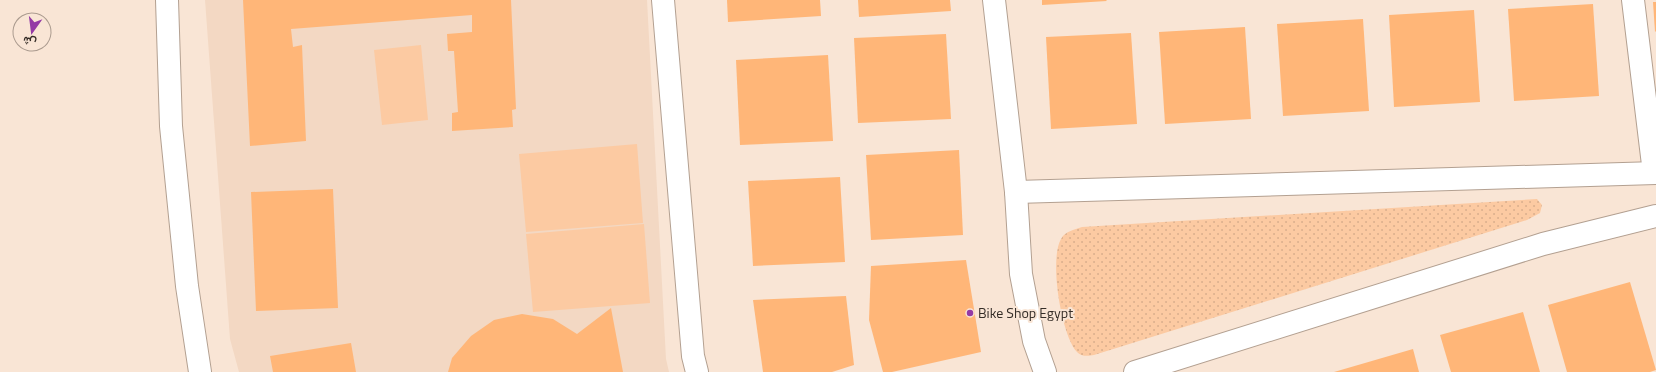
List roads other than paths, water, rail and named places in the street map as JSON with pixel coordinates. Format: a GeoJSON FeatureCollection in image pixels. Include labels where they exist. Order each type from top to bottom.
{"type":"FeatureCollection","features":[{"type":"Feature","properties":{"kind":"street"},"geometry":{"type":"LineString","coordinates":[[166,0],[171,126],[187,286],[200,372]]}},
{"type":"Feature","properties":{"kind":"street"},"geometry":{"type":"LineString","coordinates":[[664,0],[693,356],[697,372]]}},
{"type":"Feature","properties":{"kind":"street"},"geometry":{"type":"LineString","coordinates":[[994,0],[1016,192],[1021,274],[1034,341],[1045,372]]}},
{"type":"Feature","properties":{"kind":"street"},"geometry":{"type":"LineString","coordinates":[[1016,192],[1655,173],[1633,0]]}},
{"type":"Feature","properties":{"kind":"street"},"geometry":{"type":"LineString","coordinates":[[1135,372],[1543,244],[1656,216]]}},
{"type":"Feature","properties":{"kind":"place","name":"Bike Shop Egypt"},"geometry":{"type":"Point","coordinates":[970,313]}}]}
